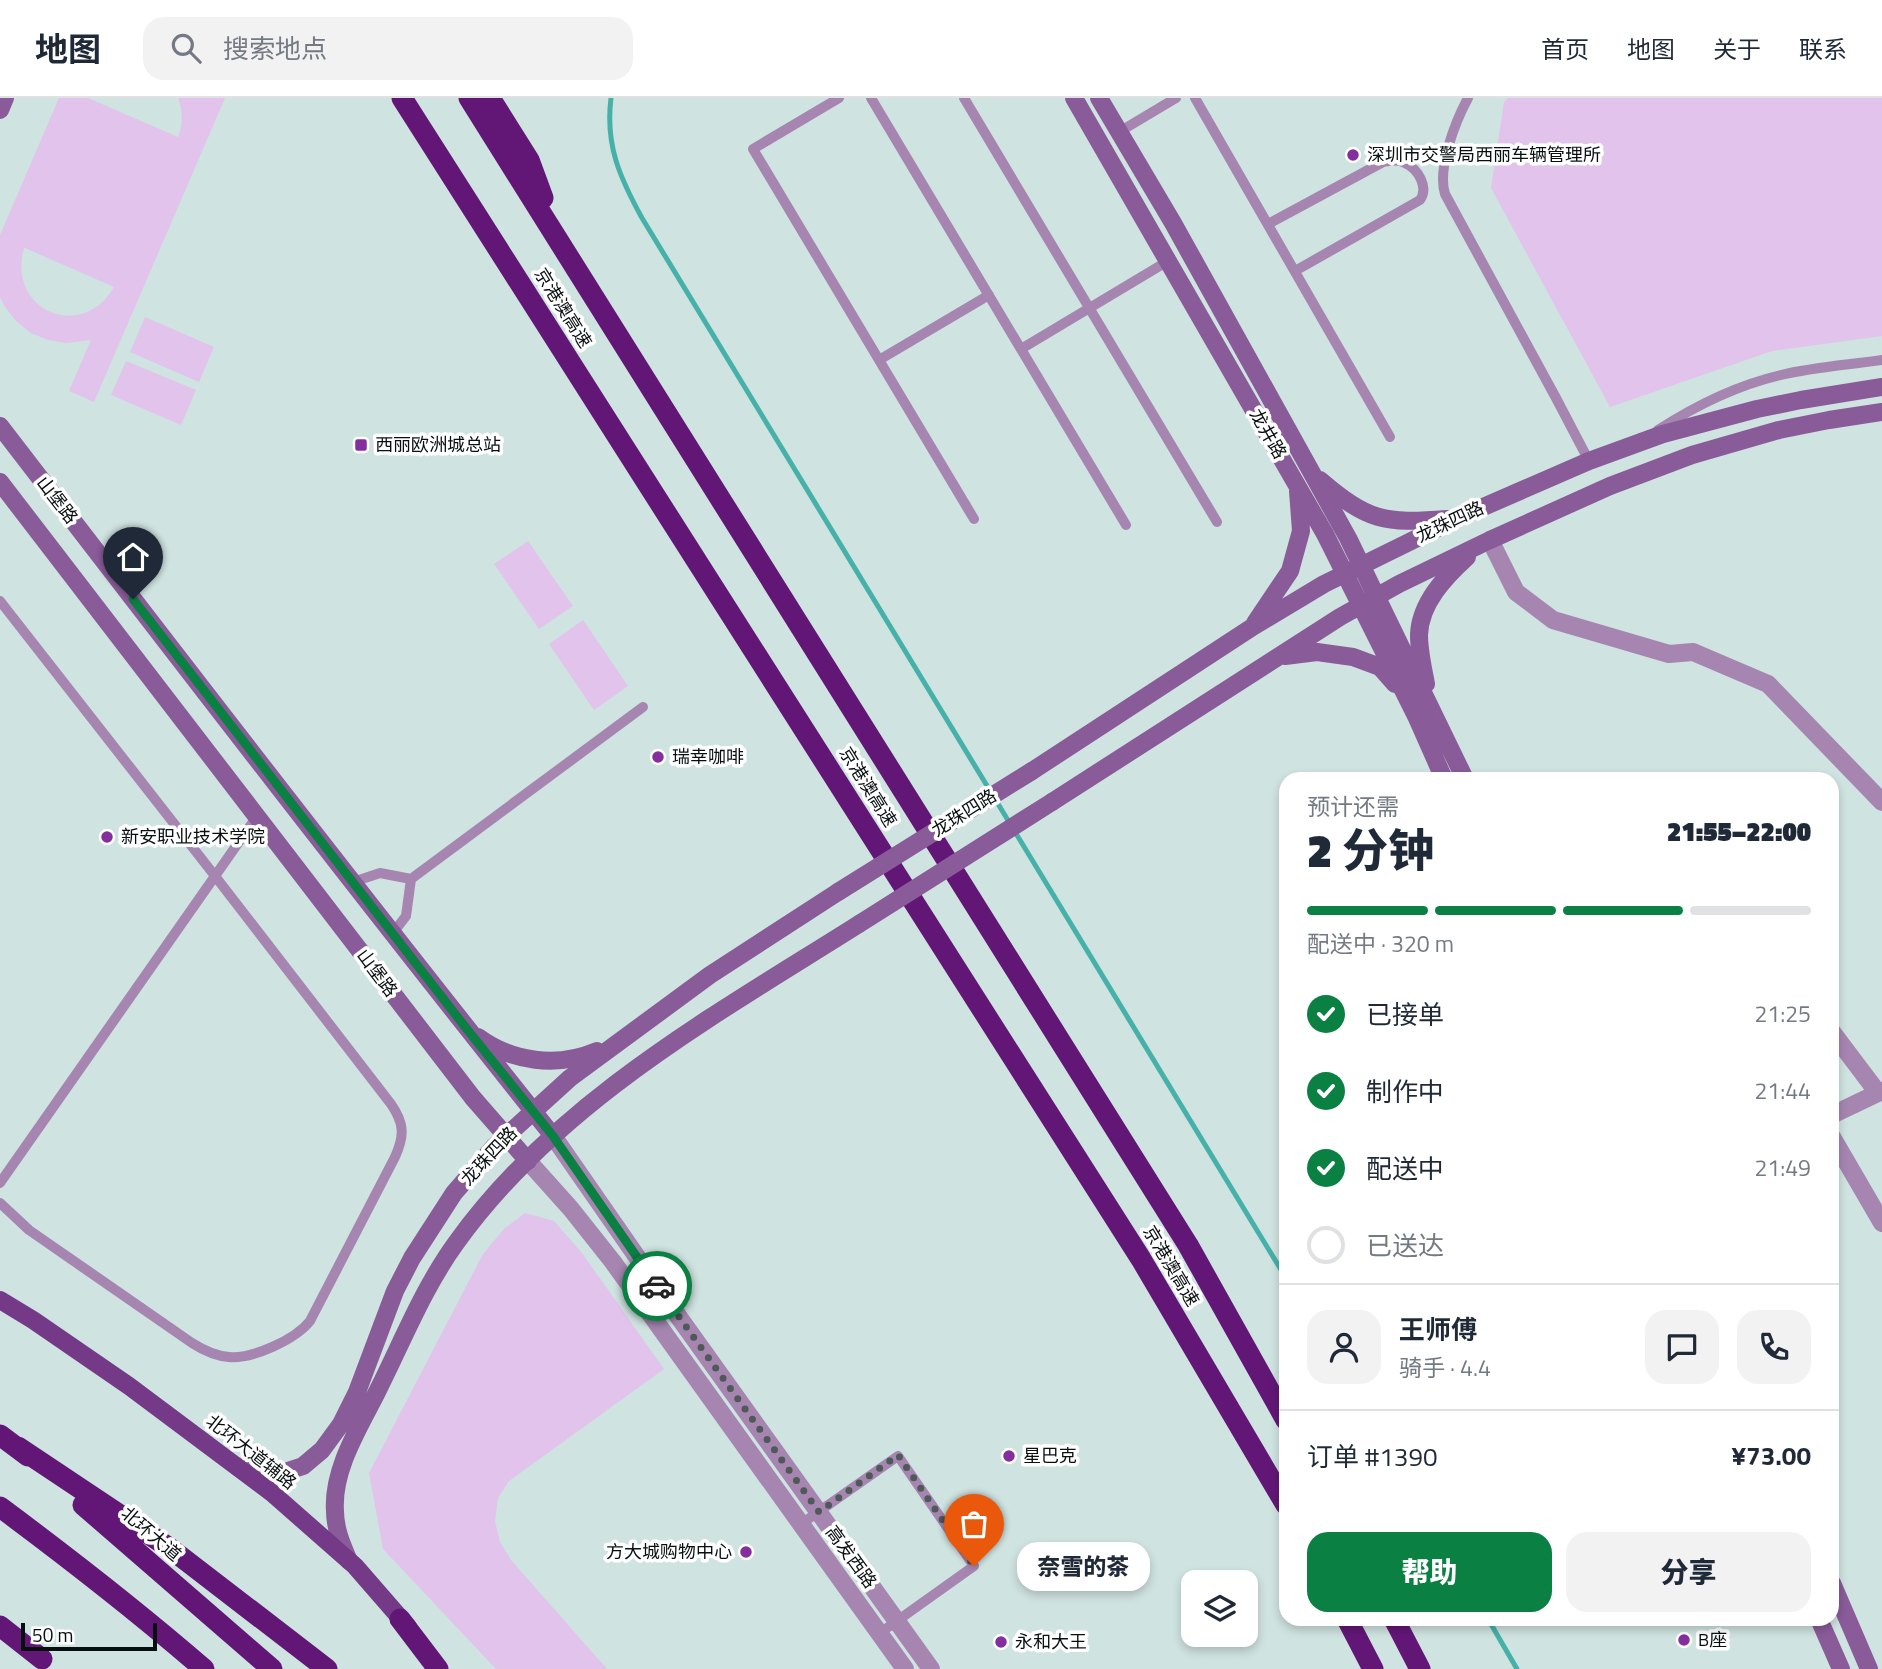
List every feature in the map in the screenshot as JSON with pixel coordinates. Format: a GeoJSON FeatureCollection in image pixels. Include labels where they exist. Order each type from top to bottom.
{"type":"FeatureCollection","features":[{"type":"Feature","properties":{"kind":"highway","name":"京港澳高速"},"geometry":{"type":"LineString","coordinates":[[402,98],[1134,1247],[1279,1493]]}},
{"type":"Feature","properties":{"kind":"highway","name":"京港澳高速"},"geometry":{"type":"LineString","coordinates":[[469,98],[1188,1245],[1279,1408]]}},
{"type":"Feature","properties":{"kind":"highway"},"geometry":{"type":"LineString","coordinates":[[491,98],[529,160],[556,236]]}},
{"type":"Feature","properties":{"kind":"highway"},"geometry":{"type":"LineString","coordinates":[[9,1441],[171,1549],[327,1669]]}},
{"type":"Feature","properties":{"kind":"highway","name":"北环大道"},"geometry":{"type":"LineString","coordinates":[[9,1441],[271,1669]]}},
{"type":"Feature","properties":{"kind":"highway"},"geometry":{"type":"LineString","coordinates":[[0,1507],[78,1564],[204,1669]]}},
{"type":"Feature","properties":{"kind":"highway"},"geometry":{"type":"LineString","coordinates":[[400,1619],[438,1669]]}},
{"type":"Feature","properties":{"kind":"highway"},"geometry":{"type":"LineString","coordinates":[[0,1626],[49,1664]]}},
{"type":"Feature","properties":{"kind":"highway"},"geometry":{"type":"LineString","coordinates":[[1351,1626],[1373,1669]]}},
{"type":"Feature","properties":{"kind":"highway"},"geometry":{"type":"LineString","coordinates":[[1398,1626],[1420,1669]]}},
{"type":"Feature","properties":{"kind":"main road"},"geometry":{"type":"LineString","coordinates":[[0,110],[5,98]]}},
{"type":"Feature","properties":{"kind":"main road","name":"龙井路"},"geometry":{"type":"LineString","coordinates":[[1074,98],[1297,484],[1345,573],[1369,600],[1430,704],[1462,772]]}},
{"type":"Feature","properties":{"kind":"main road","name":"龙井路"},"geometry":{"type":"LineString","coordinates":[[1099,98],[1173,223],[1362,565],[1369,600],[1441,772]]}},
{"type":"Feature","properties":{"kind":"main road","name":"龙珠四路"},"geometry":{"type":"LineString","coordinates":[[238,1467],[279,1474],[303,1466],[322,1450],[341,1424],[357,1392],[395,1292],[412,1258],[454,1193],[480,1162],[563,1083],[710,975],[1032,771],[1254,626],[1345,573],[1458,518],[1643,440],[1748,411],[1882,387]]}},
{"type":"Feature","properties":{"kind":"main road","name":"龙珠四路"},"geometry":{"type":"LineString","coordinates":[[349,1561],[334,1512],[337,1485],[348,1451],[441,1265],[470,1224],[502,1187],[553,1136],[624,1078],[686,1033],[1369,600],[1490,540],[1610,486],[1692,455],[1779,430],[1829,419],[1882,412]]}},
{"type":"Feature","properties":{"kind":"main road","name":"山堡路"},"geometry":{"type":"LineString","coordinates":[[0,426],[466,1028],[553,1136]]}},
{"type":"Feature","properties":{"kind":"main road"},"geometry":{"type":"LineString","coordinates":[[1312,474],[1357,509],[1374,517],[1390,521],[1458,518]]}},
{"type":"Feature","properties":{"kind":"main road","name":"山堡路"},"geometry":{"type":"LineString","coordinates":[[0,482],[473,1098],[528,1161]]}},
{"type":"Feature","properties":{"kind":"main road"},"geometry":{"type":"LineString","coordinates":[[1254,626],[1290,571],[1296,552],[1301,531],[1297,484]]}},
{"type":"Feature","properties":{"kind":"main road"},"geometry":{"type":"LineString","coordinates":[[1430,704],[1419,632],[1424,610],[1451,572],[1490,540]]}},
{"type":"Feature","properties":{"kind":"main road"},"geometry":{"type":"LineString","coordinates":[[1266,664],[1285,656],[1306,652],[1353,657],[1380,667],[1395,683],[1417,718]]}},
{"type":"Feature","properties":{"kind":"main road"},"geometry":{"type":"LineString","coordinates":[[466,1028],[486,1043],[509,1054],[537,1061],[560,1061],[584,1056],[622,1040]]}},
{"type":"Feature","properties":{"kind":"main road","name":"北环大道辅路"},"geometry":{"type":"LineString","coordinates":[[0,1300],[129,1386],[272,1493],[349,1561],[400,1619],[450,1669]]}},
{"type":"Feature","properties":{"kind":"main road"},"geometry":{"type":"LineString","coordinates":[[1839,1599],[1870,1669]]}},
{"type":"Feature","properties":{"kind":"main road"},"geometry":{"type":"LineString","coordinates":[[1822,1626],[1841,1669]]}},
{"type":"Feature","properties":{"kind":"main road"},"geometry":{"type":"LineString","coordinates":[[0,1637],[49,1664]]}},
{"type":"Feature","properties":{"kind":"street"},"geometry":{"type":"LineString","coordinates":[[1490,540],[1516,592],[1553,620],[1669,654],[1693,652],[1768,684],[1882,802]]}},
{"type":"Feature","properties":{"kind":"street"},"geometry":{"type":"LineString","coordinates":[[1839,1041],[1880,1092],[1839,1112]]}},
{"type":"Feature","properties":{"kind":"street","name":"高发西路"},"geometry":{"type":"LineString","coordinates":[[553,1136],[931,1669]]}},
{"type":"Feature","properties":{"kind":"street"},"geometry":{"type":"LineString","coordinates":[[1839,1150],[1882,1223]]}},
{"type":"Feature","properties":{"kind":"street","name":"高发西路"},"geometry":{"type":"LineString","coordinates":[[528,1161],[613,1262],[905,1669]]}},
{"type":"Feature","properties":{"kind":"lane"},"geometry":{"type":"LineString","coordinates":[[839,98],[752,149],[974,519]]}},
{"type":"Feature","properties":{"kind":"lane"},"geometry":{"type":"LineString","coordinates":[[871,98],[1126,525]]}},
{"type":"Feature","properties":{"kind":"lane"},"geometry":{"type":"LineString","coordinates":[[964,98],[1217,522]]}},
{"type":"Feature","properties":{"kind":"lane"},"geometry":{"type":"LineString","coordinates":[[1119,132],[1176,98]]}},
{"type":"Feature","properties":{"kind":"lane"},"geometry":{"type":"LineString","coordinates":[[1195,98],[1390,437]]}},
{"type":"Feature","properties":{"kind":"lane"},"geometry":{"type":"LineString","coordinates":[[1468,98],[1446,154],[1442,185],[1449,204],[1550,385],[1589,461]]}},
{"type":"Feature","properties":{"kind":"lane"},"geometry":{"type":"LineString","coordinates":[[1268,224],[1383,162],[1395,160],[1407,163],[1417,174],[1425,188],[1424,194],[1415,204],[1295,271]]}},
{"type":"Feature","properties":{"kind":"lane"},"geometry":{"type":"LineString","coordinates":[[1425,188],[1442,185]]}},
{"type":"Feature","properties":{"kind":"lane"},"geometry":{"type":"LineString","coordinates":[[1021,349],[1168,261]]}},
{"type":"Feature","properties":{"kind":"lane"},"geometry":{"type":"LineString","coordinates":[[879,360],[989,295]]}},
{"type":"Feature","properties":{"kind":"lane"},"geometry":{"type":"LineString","coordinates":[[1643,440],[1699,407],[1757,382],[1806,370],[1882,360]]}},
{"type":"Feature","properties":{"kind":"lane"},"geometry":{"type":"LineString","coordinates":[[0,601],[390,1104],[399,1116],[402,1130],[401,1144],[310,1321],[286,1341],[241,1357],[228,1357],[203,1350],[29,1230],[0,1203]]}},
{"type":"Feature","properties":{"kind":"lane"},"geometry":{"type":"LineString","coordinates":[[393,933],[406,916],[411,879],[643,707]]}},
{"type":"Feature","properties":{"kind":"lane"},"geometry":{"type":"LineString","coordinates":[[0,1183],[257,816]]}},
{"type":"Feature","properties":{"kind":"lane"},"geometry":{"type":"LineString","coordinates":[[353,882],[380,873],[411,879]]}},
{"type":"Feature","properties":{"kind":"lane"},"geometry":{"type":"LineString","coordinates":[[801,1524],[898,1455],[974,1566],[880,1633]]}},
{"type":"Feature","properties":{"kind":"shaded area"},"geometry":{"type":"Polygon","coordinates":[[[59,98],[88,98],[178,137],[182,118],[178,98],[225,98],[94,402],[69,391],[91,340],[66,343],[48,340],[31,333],[16,321],[5,307],[0,297],[0,235],[59,98]],[[24,248],[21,270],[26,288],[36,302],[50,312],[67,316],[84,313],[100,304],[114,287],[24,248]]]}},
{"type":"Feature","properties":{"kind":"shaded area"},"geometry":{"type":"Polygon","coordinates":[[[1508,98],[1882,98],[1882,336],[1772,351],[1610,407],[1491,188],[1504,102],[1508,98]]]}},
{"type":"Feature","properties":{"kind":"shaded area"},"geometry":{"type":"Polygon","coordinates":[[[145,317],[214,347],[199,382],[130,352],[145,317]]]}},
{"type":"Feature","properties":{"kind":"shaded area"},"geometry":{"type":"Polygon","coordinates":[[[126,361],[196,390],[181,425],[111,395],[126,361]]]}},
{"type":"Feature","properties":{"kind":"shaded area"},"geometry":{"type":"Polygon","coordinates":[[[528,541],[573,606],[539,629],[494,564],[528,541]]]}},
{"type":"Feature","properties":{"kind":"shaded area"},"geometry":{"type":"Polygon","coordinates":[[[583,620],[628,686],[594,710],[549,644],[583,620]]]}},
{"type":"Feature","properties":{"kind":"shaded area"},"geometry":{"type":"Polygon","coordinates":[[[525,1213],[554,1221],[582,1253],[664,1369],[509,1481],[498,1498],[495,1521],[500,1542],[511,1560],[607,1669],[496,1669],[383,1549],[369,1473],[483,1254],[504,1229],[525,1213]]]}},
{"type":"Feature","properties":{"kind":"waterway"},"geometry":{"type":"LineString","coordinates":[[611,98],[612,146],[621,175],[642,218],[1279,1266]]}},
{"type":"Feature","properties":{"kind":"waterway"},"geometry":{"type":"LineString","coordinates":[[1492,1626],[1517,1669]]}},
{"type":"Feature","properties":{"kind":"way so far"},"geometry":{"type":"LineString","coordinates":[[657,1286],[819,1512],[898,1455],[974,1566]]}},
{"type":"Feature","properties":{"kind":"place","name":"深圳市交警局西丽车辆管理所"},"geometry":{"type":"Point","coordinates":[1353,155]}},
{"type":"Feature","properties":{"kind":"place","name":"西丽欧洲城总站"},"geometry":{"type":"Point","coordinates":[361,445]}},
{"type":"Feature","properties":{"kind":"place","name":"瑞幸咖啡"},"geometry":{"type":"Point","coordinates":[658,757]}},
{"type":"Feature","properties":{"kind":"place","name":"新安职业技术学院"},"geometry":{"type":"Point","coordinates":[107,837]}},
{"type":"Feature","properties":{"kind":"place","name":"星巴克"},"geometry":{"type":"Point","coordinates":[1009,1456]}},
{"type":"Feature","properties":{"kind":"place","name":"方大城购物中心"},"geometry":{"type":"Point","coordinates":[746,1552]}},
{"type":"Feature","properties":{"kind":"place","name":"奈雪的茶"},"geometry":{"type":"Point","coordinates":[974,1566]}},
{"type":"Feature","properties":{"kind":"place","name":"B座"},"geometry":{"type":"Point","coordinates":[1684,1640]}},
{"type":"Feature","properties":{"kind":"place","name":"永和大王"},"geometry":{"type":"Point","coordinates":[1001,1642]}},
{"type":"Feature","properties":{"kind":"route"},"geometry":{"type":"LineString","coordinates":[[133,599],[553,1136],[657,1286]]}}]}
